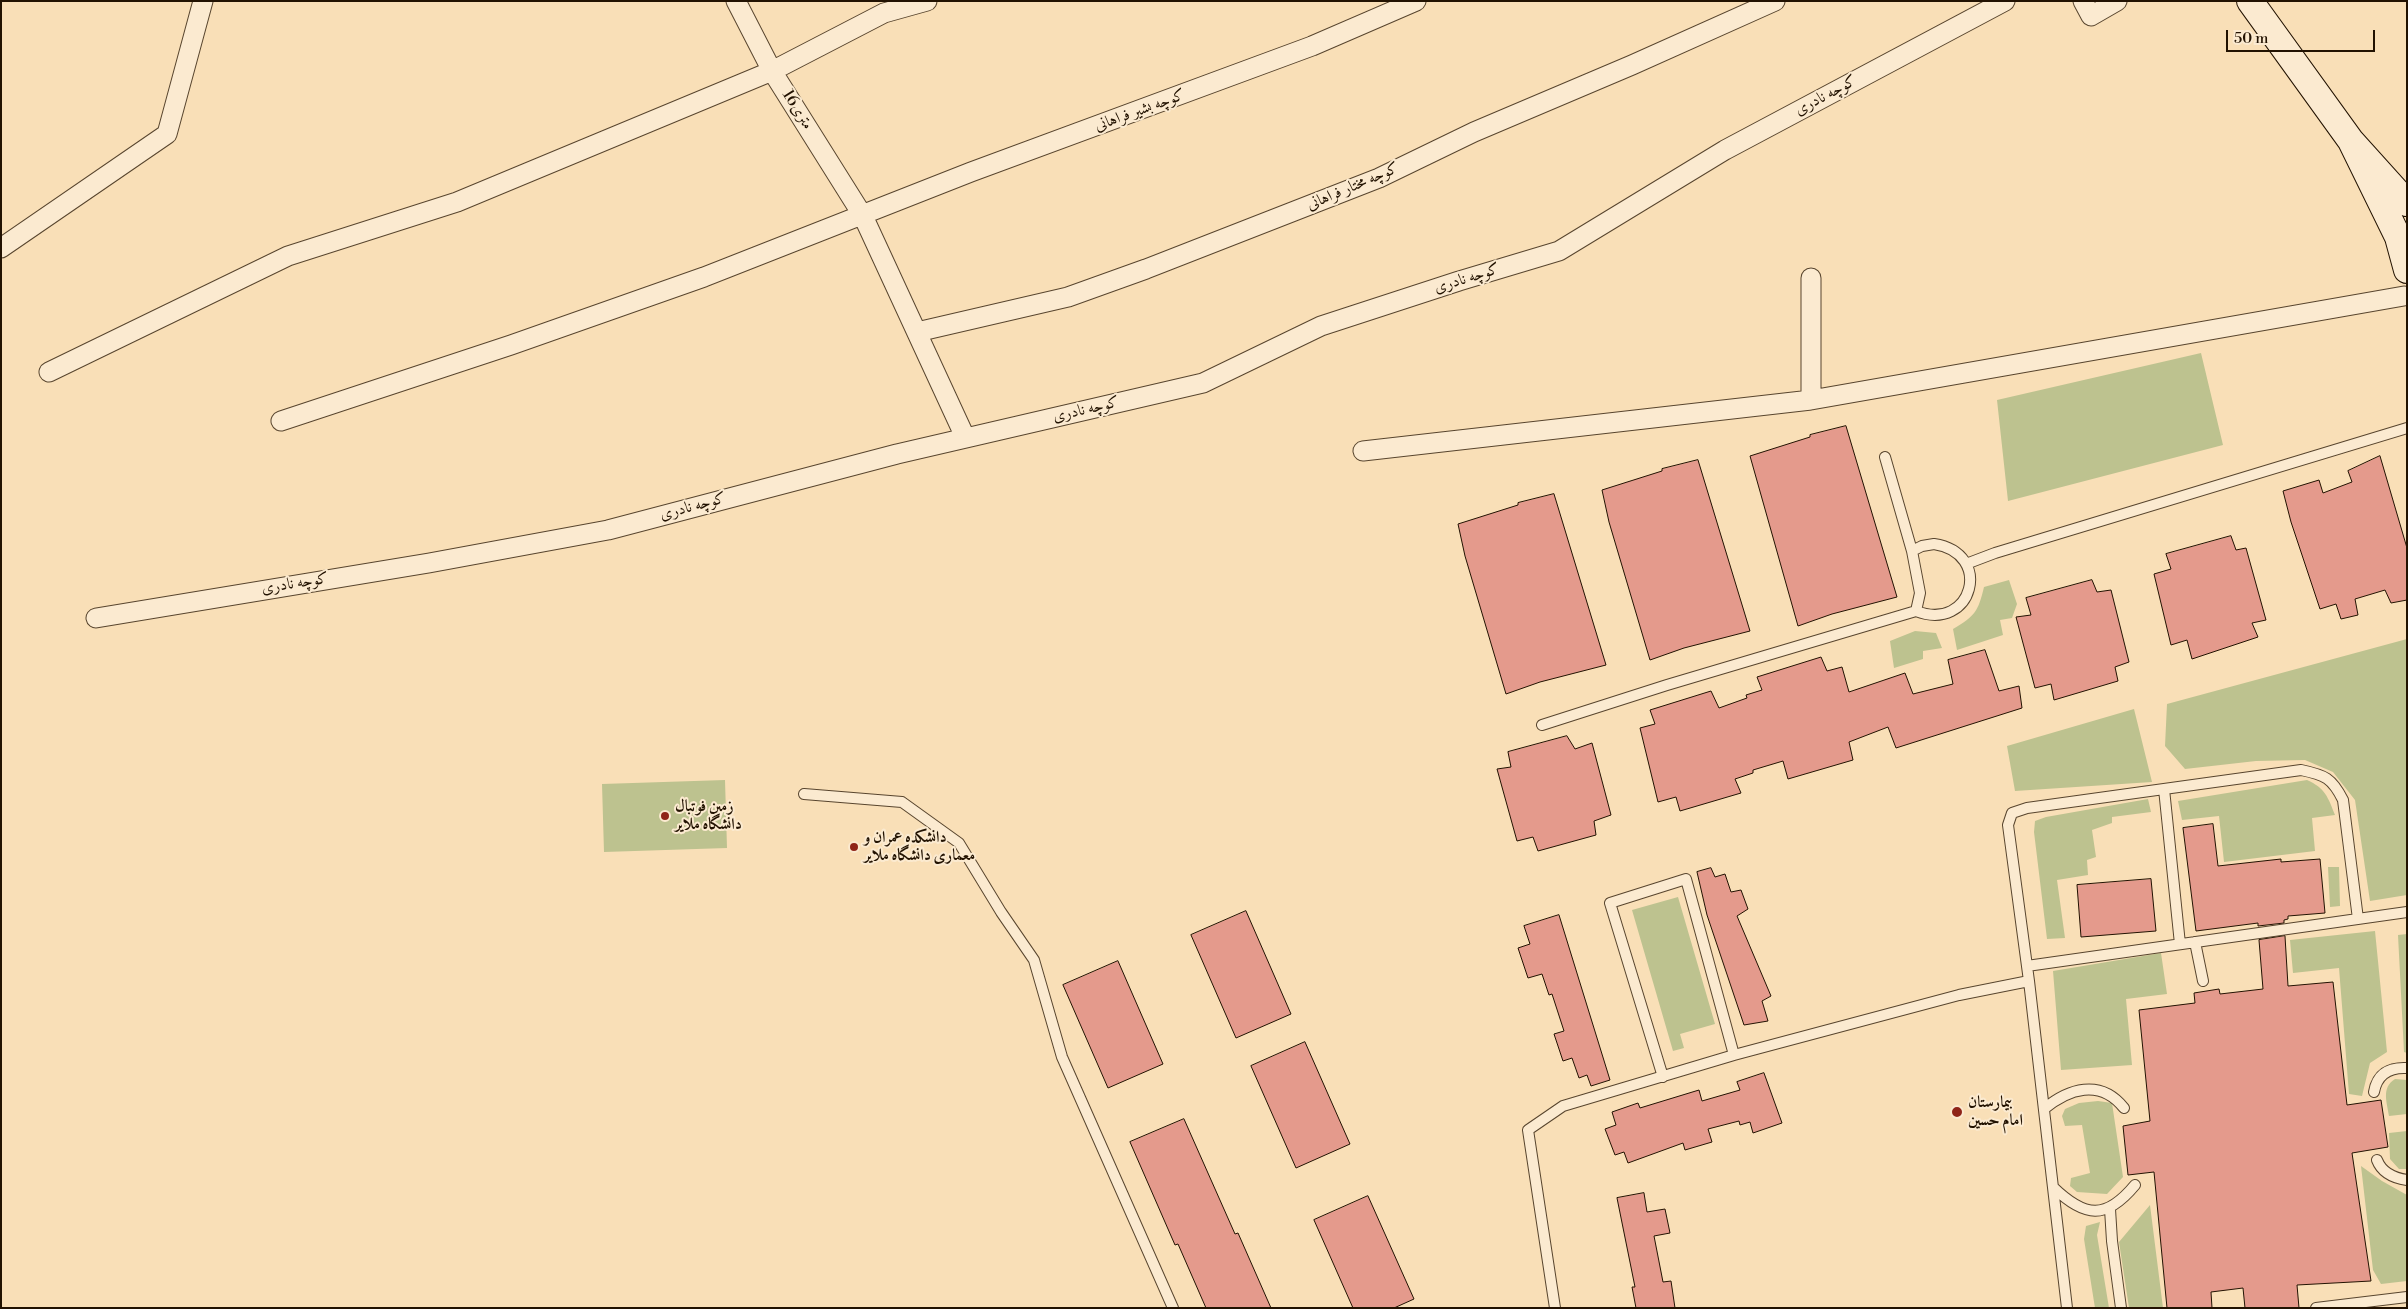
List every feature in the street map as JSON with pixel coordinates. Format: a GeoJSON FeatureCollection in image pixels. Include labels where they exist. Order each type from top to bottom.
{"type":"FeatureCollection","features":[{"type":"Feature","properties":{"kind":"main road"},"geometry":{"type":"LineString","coordinates":[[2255,3],[2351,141],[2407,203]]}},
{"type":"Feature","properties":{"kind":"main road"},"geometry":{"type":"LineString","coordinates":[[2351,141],[2398,237],[2407,270]]}},
{"type":"Feature","properties":{"kind":"street"},"geometry":{"type":"LineString","coordinates":[[1,248],[167,134],[203,1]]}},
{"type":"Feature","properties":{"kind":"street","name":"16متری"},"geometry":{"type":"LineString","coordinates":[[736,1],[772,71],[863,216],[964,437]]}},
{"type":"Feature","properties":{"kind":"street"},"geometry":{"type":"LineString","coordinates":[[49,372],[288,256],[458,202],[772,71],[884,13],[927,1]]}},
{"type":"Feature","properties":{"kind":"street","name":"کوچه بشیر فراهانی"},"geometry":{"type":"LineString","coordinates":[[280,421],[511,345],[704,277],[971,172],[1303,50],[1416,1]]}},
{"type":"Feature","properties":{"kind":"street","name":"کوچه مختار فراهانی"},"geometry":{"type":"LineString","coordinates":[[917,332],[1068,297],[1146,269],[1379,178],[1474,132],[1632,65],[1775,1]]}},
{"type":"Feature","properties":{"kind":"street","name":"کوچه نادری"},"geometry":{"type":"LineString","coordinates":[[96,618],[608,530],[964,437],[1203,383],[1321,326],[1459,281],[1560,252],[1725,150],[2005,1]]}},
{"type":"Feature","properties":{"kind":"street"},"geometry":{"type":"LineString","coordinates":[[2083,1],[2091,16],[2116,1]]}},
{"type":"Feature","properties":{"kind":"street"},"geometry":{"type":"LineString","coordinates":[[1811,278],[1812,400]]}},
{"type":"Feature","properties":{"kind":"street"},"geometry":{"type":"LineString","coordinates":[[1363,451],[1812,400],[2404,296]]}},
{"type":"Feature","properties":{"kind":"lane"},"geometry":{"type":"LineString","coordinates":[[1966,564],[1995,552],[2407,428]]}},
{"type":"Feature","properties":{"kind":"lane"},"geometry":{"type":"LineString","coordinates":[[1885,457],[1912,551],[1920,593],[1916,611]]}},
{"type":"Feature","properties":{"kind":"lane"},"geometry":{"type":"LineString","coordinates":[[1542,725],[1666,685],[1916,611],[1928,616],[1940,616],[1952,612],[1962,604],[1968,593],[1971,581],[1966,564],[1956,551],[1945,545],[1928,545],[1912,551]]}},
{"type":"Feature","properties":{"kind":"lane"},"geometry":{"type":"LineString","coordinates":[[2067,1308],[2029,981],[2008,825],[2012,813],[2027,808],[2301,770],[2322,774],[2335,784],[2343,800],[2358,919]]}},
{"type":"Feature","properties":{"kind":"lane"},"geometry":{"type":"LineString","coordinates":[[2164,789],[2180,944]]}},
{"type":"Feature","properties":{"kind":"lane"},"geometry":{"type":"LineString","coordinates":[[804,794],[902,802],[959,843],[1001,912],[1034,960],[1062,1057],[1172,1308]]}},
{"type":"Feature","properties":{"kind":"lane"},"geometry":{"type":"LineString","coordinates":[[1663,1077],[1610,903],[1686,880],[1734,1055]]}},
{"type":"Feature","properties":{"kind":"lane"},"geometry":{"type":"LineString","coordinates":[[2027,966],[2407,912]]}},
{"type":"Feature","properties":{"kind":"lane"},"geometry":{"type":"LineString","coordinates":[[2196,942],[2203,982]]}},
{"type":"Feature","properties":{"kind":"lane"},"geometry":{"type":"LineString","coordinates":[[1556,1308],[1528,1130],[1563,1106],[1734,1055],[1959,995],[2029,981]]}},
{"type":"Feature","properties":{"kind":"lane"},"geometry":{"type":"LineString","coordinates":[[2374,1092],[2376,1082],[2383,1073],[2394,1068],[2407,1068]]}},
{"type":"Feature","properties":{"kind":"lane"},"geometry":{"type":"LineString","coordinates":[[2044,1109],[2059,1097],[2074,1090],[2102,1092],[2118,1101],[2124,1108]]}},
{"type":"Feature","properties":{"kind":"lane"},"geometry":{"type":"LineString","coordinates":[[2377,1160],[2380,1168],[2388,1174],[2407,1180]]}},
{"type":"Feature","properties":{"kind":"lane"},"geometry":{"type":"LineString","coordinates":[[2053,1187],[2066,1200],[2079,1207],[2093,1210],[2110,1209],[2122,1200],[2135,1184]]}},
{"type":"Feature","properties":{"kind":"lane"},"geometry":{"type":"LineString","coordinates":[[2110,1209],[2112,1241],[2121,1308]]}},
{"type":"Feature","properties":{"kind":"lane"},"geometry":{"type":"LineString","coordinates":[[2316,1308],[2407,1297]]}},
{"type":"Feature","properties":{"kind":"green space"},"geometry":{"type":"Polygon","coordinates":[[[2201,353],[2223,445],[2008,501],[1997,400],[2201,353]]]}},
{"type":"Feature","properties":{"kind":"green space"},"geometry":{"type":"Polygon","coordinates":[[[2009,580],[2017,604],[2012,618],[2000,620],[2003,635],[1957,650],[1953,629],[1975,613],[1984,587],[2009,580]]]}},
{"type":"Feature","properties":{"kind":"green space"},"geometry":{"type":"Polygon","coordinates":[[[1915,631],[1936,633],[1942,648],[1923,651],[1923,659],[1894,668],[1890,641],[1915,631]]]}},
{"type":"Feature","properties":{"kind":"green space"},"geometry":{"type":"Polygon","coordinates":[[[2407,639],[2407,895],[2370,901],[2355,800],[2333,772],[2305,760],[2256,761],[2185,769],[2165,746],[2167,704],[2407,639]]]}},
{"type":"Feature","properties":{"kind":"green space"},"geometry":{"type":"Polygon","coordinates":[[[2134,709],[2152,782],[2015,791],[2007,746],[2134,709]]]}},
{"type":"Feature","properties":{"kind":"green space","name":"زمین فوتبال دانشگاه ملایر"},"geometry":{"type":"Polygon","coordinates":[[[725,780],[727,848],[604,852],[602,784],[725,780]]]}},
{"type":"Feature","properties":{"kind":"green space"},"geometry":{"type":"Polygon","coordinates":[[[2307,780],[2322,790],[2335,815],[2312,818],[2315,851],[2224,862],[2219,816],[2182,820],[2178,801],[2307,780]]]}},
{"type":"Feature","properties":{"kind":"green space"},"geometry":{"type":"Polygon","coordinates":[[[2148,799],[2151,812],[2112,817],[2112,823],[2092,830],[2096,857],[2087,860],[2088,875],[2057,880],[2065,938],[2047,939],[2034,832],[2035,821],[2046,817],[2148,799]]]}},
{"type":"Feature","properties":{"kind":"green space"},"geometry":{"type":"Polygon","coordinates":[[[2328,867],[2339,867],[2340,906],[2330,907],[2328,867]]]}},
{"type":"Feature","properties":{"kind":"green space"},"geometry":{"type":"Polygon","coordinates":[[[1678,897],[1715,1024],[1680,1034],[1684,1048],[1673,1051],[1632,910],[1678,897]]]}},
{"type":"Feature","properties":{"kind":"green space"},"geometry":{"type":"Polygon","coordinates":[[[2375,931],[2387,1052],[2370,1063],[2362,1096],[2349,1094],[2339,968],[2293,973],[2290,940],[2375,931]]]}},
{"type":"Feature","properties":{"kind":"green space"},"geometry":{"type":"Polygon","coordinates":[[[2407,934],[2407,1053],[2404,1052],[2398,935],[2407,934]]]}},
{"type":"Feature","properties":{"kind":"green space"},"geometry":{"type":"Polygon","coordinates":[[[2161,953],[2167,994],[2126,999],[2132,1065],[2061,1070],[2053,971],[2161,953]]]}},
{"type":"Feature","properties":{"kind":"green space"},"geometry":{"type":"Polygon","coordinates":[[[2395,1079],[2407,1080],[2407,1114],[2389,1116],[2386,1091],[2395,1079]]]}},
{"type":"Feature","properties":{"kind":"green space"},"geometry":{"type":"Polygon","coordinates":[[[2098,1101],[2112,1103],[2123,1177],[2107,1194],[2077,1192],[2070,1186],[2071,1178],[2090,1173],[2082,1125],[2065,1126],[2062,1116],[2065,1109],[2079,1103],[2098,1101]]]}},
{"type":"Feature","properties":{"kind":"green space"},"geometry":{"type":"Polygon","coordinates":[[[2407,1131],[2407,1169],[2399,1169],[2390,1159],[2389,1133],[2407,1131]]]}},
{"type":"Feature","properties":{"kind":"green space"},"geometry":{"type":"Polygon","coordinates":[[[2361,1166],[2407,1195],[2407,1281],[2381,1284],[2373,1270],[2361,1166]]]}},
{"type":"Feature","properties":{"kind":"green space"},"geometry":{"type":"Polygon","coordinates":[[[2150,1205],[2163,1308],[2129,1308],[2119,1242],[2150,1205]]]}},
{"type":"Feature","properties":{"kind":"green space"},"geometry":{"type":"Polygon","coordinates":[[[2100,1222],[2097,1235],[2109,1308],[2095,1308],[2084,1239],[2086,1226],[2100,1222]]]}},
{"type":"Feature","properties":{"kind":"building"},"geometry":{"type":"Polygon","coordinates":[[[1846,426],[1897,597],[1832,614],[1798,626],[1750,456],[1810,437],[1810,435],[1846,426]]]}},
{"type":"Feature","properties":{"kind":"building"},"geometry":{"type":"Polygon","coordinates":[[[2380,456],[2407,548],[2407,600],[2391,603],[2385,590],[2355,599],[2358,615],[2341,619],[2336,604],[2320,609],[2291,522],[2283,491],[2319,480],[2323,493],[2352,482],[2348,471],[2380,456]]]}},
{"type":"Feature","properties":{"kind":"building"},"geometry":{"type":"Polygon","coordinates":[[[1698,460],[1750,631],[1684,648],[1650,660],[1609,522],[1602,490],[1662,471],[1662,469],[1698,460]]]}},
{"type":"Feature","properties":{"kind":"building"},"geometry":{"type":"Polygon","coordinates":[[[1554,494],[1606,665],[1540,682],[1506,694],[1465,556],[1458,524],[1518,505],[1518,503],[1554,494]]]}},
{"type":"Feature","properties":{"kind":"building"},"geometry":{"type":"Polygon","coordinates":[[[2231,536],[2236,550],[2246,548],[2266,620],[2252,623],[2258,637],[2192,659],[2187,640],[2171,645],[2154,574],[2171,569],[2166,554],[2231,536]]]}},
{"type":"Feature","properties":{"kind":"building"},"geometry":{"type":"Polygon","coordinates":[[[2092,580],[2097,592],[2111,590],[2129,662],[2115,667],[2118,681],[2054,700],[2051,684],[2035,688],[2016,617],[2031,615],[2026,598],[2092,580]]]}},
{"type":"Feature","properties":{"kind":"building"},"geometry":{"type":"Polygon","coordinates":[[[1985,650],[1999,691],[2019,686],[2022,708],[1896,748],[1888,727],[1849,742],[1853,760],[1788,779],[1783,761],[1753,770],[1753,773],[1735,779],[1741,793],[1680,811],[1676,797],[1658,802],[1640,728],[1655,724],[1650,710],[1711,691],[1719,708],[1747,698],[1746,695],[1762,690],[1757,677],[1821,657],[1827,671],[1842,667],[1849,692],[1905,673],[1913,694],[1953,684],[1948,660],[1985,650]]]}},
{"type":"Feature","properties":{"kind":"building"},"geometry":{"type":"Polygon","coordinates":[[[1567,736],[1575,749],[1592,743],[1611,815],[1594,821],[1596,835],[1538,851],[1533,837],[1517,841],[1497,769],[1511,767],[1508,752],[1567,736]]]}},
{"type":"Feature","properties":{"kind":"building"},"geometry":{"type":"Polygon","coordinates":[[[2213,824],[2218,866],[2281,859],[2281,862],[2320,859],[2325,913],[2288,916],[2284,923],[2258,926],[2258,923],[2196,931],[2183,828],[2213,824]]]}},
{"type":"Feature","properties":{"kind":"building"},"geometry":{"type":"Polygon","coordinates":[[[1711,868],[1715,877],[1725,874],[1731,892],[1741,890],[1748,909],[1737,916],[1771,996],[1762,1001],[1768,1021],[1744,1025],[1707,915],[1697,872],[1711,868]]]}},
{"type":"Feature","properties":{"kind":"building"},"geometry":{"type":"Polygon","coordinates":[[[2151,879],[2156,931],[2081,937],[2077,885],[2151,879]]]}},
{"type":"Feature","properties":{"kind":"building"},"geometry":{"type":"Polygon","coordinates":[[[1246,911],[1291,1014],[1236,1038],[1191,935],[1246,911]]]}},
{"type":"Feature","properties":{"kind":"building"},"geometry":{"type":"Polygon","coordinates":[[[1559,915],[1610,1080],[1591,1086],[1587,1075],[1579,1078],[1572,1058],[1563,1061],[1554,1034],[1564,1031],[1552,994],[1549,995],[1542,974],[1528,978],[1518,948],[1530,944],[1524,926],[1559,915]]]}},
{"type":"Feature","properties":{"kind":"building"},"geometry":{"type":"Polygon","coordinates":[[[2285,936],[2288,986],[2333,982],[2347,1105],[2381,1100],[2388,1147],[2352,1153],[2371,1281],[2297,1285],[2299,1308],[2245,1308],[2243,1288],[2211,1292],[2212,1308],[2167,1308],[2154,1172],[2128,1175],[2123,1126],[2150,1121],[2139,1010],[2195,1003],[2194,993],[2219,989],[2220,994],[2263,989],[2259,940],[2285,936]]]}},
{"type":"Feature","properties":{"kind":"building"},"geometry":{"type":"Polygon","coordinates":[[[1118,961],[1163,1064],[1108,1088],[1063,985],[1118,961]]]}},
{"type":"Feature","properties":{"kind":"building"},"geometry":{"type":"Polygon","coordinates":[[[1305,1042],[1350,1144],[1296,1168],[1251,1066],[1305,1042]]]}},
{"type":"Feature","properties":{"kind":"building"},"geometry":{"type":"Polygon","coordinates":[[[1764,1073],[1782,1123],[1753,1133],[1750,1122],[1740,1125],[1739,1121],[1708,1129],[1712,1142],[1685,1150],[1683,1143],[1628,1163],[1624,1152],[1615,1155],[1605,1129],[1616,1125],[1612,1112],[1638,1103],[1640,1108],[1699,1090],[1702,1101],[1740,1090],[1737,1082],[1764,1073]]]}},
{"type":"Feature","properties":{"kind":"building"},"geometry":{"type":"Polygon","coordinates":[[[1184,1119],[1235,1234],[1238,1233],[1271,1308],[1206,1308],[1178,1244],[1175,1245],[1130,1142],[1184,1119]]]}},
{"type":"Feature","properties":{"kind":"building"},"geometry":{"type":"Polygon","coordinates":[[[1644,1193],[1647,1212],[1665,1209],[1670,1233],[1654,1236],[1663,1282],[1671,1281],[1675,1308],[1636,1308],[1632,1287],[1635,1287],[1617,1198],[1644,1193]]]}},
{"type":"Feature","properties":{"kind":"building"},"geometry":{"type":"Polygon","coordinates":[[[1368,1196],[1414,1299],[1394,1308],[1353,1308],[1314,1220],[1368,1196]]]}},
{"type":"Feature","properties":{"kind":"place","name":"زمین فوتبال دانشگاه ملایر"},"geometry":{"type":"Point","coordinates":[665,816]}},
{"type":"Feature","properties":{"kind":"place","name":"دانشکده عمران و معماری دانشگاه ملایر"},"geometry":{"type":"Point","coordinates":[854,847]}},
{"type":"Feature","properties":{"kind":"place","name":"بیمارستان امام حسین"},"geometry":{"type":"Point","coordinates":[1957,1112]}}]}
